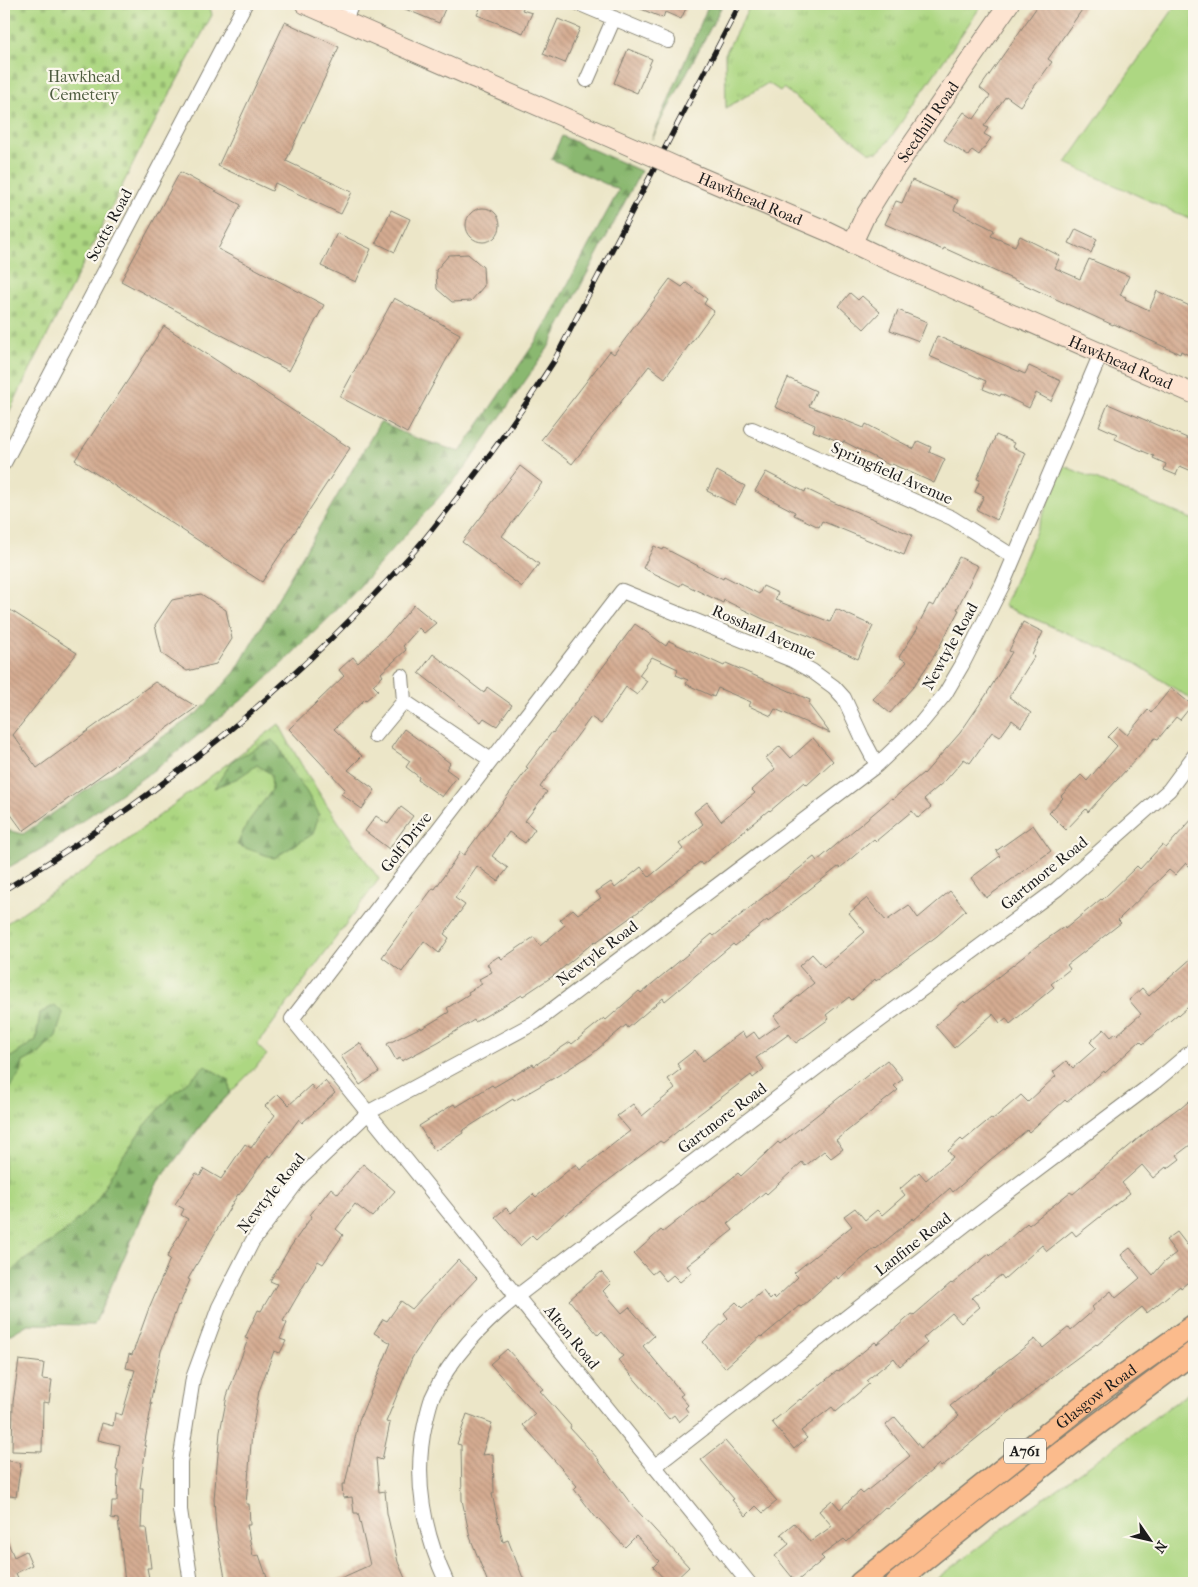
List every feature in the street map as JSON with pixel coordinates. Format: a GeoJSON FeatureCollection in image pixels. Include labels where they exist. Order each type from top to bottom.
{"type":"FeatureCollection","features":[{"type":"Feature","properties":{"kind":"main road","name":"Glasgow Road"},"geometry":{"type":"LineString","coordinates":[[860,1583],[1098,1392],[1194,1325]]}},
{"type":"Feature","properties":{"kind":"main road","name":"Glasgow Road"},"geometry":{"type":"LineString","coordinates":[[896,1583],[1052,1458],[1194,1352]]}},
{"type":"Feature","properties":{"kind":"street","name":"Scotts Road"},"geometry":{"type":"LineString","coordinates":[[4,463],[245,4]]}},
{"type":"Feature","properties":{"kind":"street","name":"Hawkhead Road"},"geometry":{"type":"LineString","coordinates":[[306,4],[686,172],[827,231],[852,244],[1194,394]]}},
{"type":"Feature","properties":{"kind":"street"},"geometry":{"type":"LineString","coordinates":[[344,21],[352,4]]}},
{"type":"Feature","properties":{"kind":"street"},"geometry":{"type":"LineString","coordinates":[[580,4],[668,41]]}},
{"type":"Feature","properties":{"kind":"street","name":"Seedhill Road"},"geometry":{"type":"LineString","coordinates":[[852,244],[865,216],[888,179],[1009,4]]}},
{"type":"Feature","properties":{"kind":"street"},"geometry":{"type":"LineString","coordinates":[[587,80],[614,18]]}},
{"type":"Feature","properties":{"kind":"street","name":"Newtyle Road"},"geometry":{"type":"LineString","coordinates":[[191,1583],[180,1510],[180,1462],[193,1378],[219,1307],[252,1242],[300,1178],[369,1112],[536,1022],[877,765],[922,722],[946,694],[980,630],[1014,557],[1101,353]]}},
{"type":"Feature","properties":{"kind":"street","name":"Springfield Avenue"},"geometry":{"type":"LineString","coordinates":[[752,429],[952,518],[1014,557]]}},
{"type":"Feature","properties":{"kind":"street","name":"Rosshall Avenue"},"geometry":{"type":"LineString","coordinates":[[622,591],[792,660],[812,671],[834,687],[844,698],[877,765]]}},
{"type":"Feature","properties":{"kind":"street","name":"Golf Drive"},"geometry":{"type":"LineString","coordinates":[[369,1112],[292,1019],[622,591]]}},
{"type":"Feature","properties":{"kind":"street"},"geometry":{"type":"LineString","coordinates":[[375,736],[404,701],[402,676]]}},
{"type":"Feature","properties":{"kind":"street"},"geometry":{"type":"LineString","coordinates":[[404,701],[491,760]]}},
{"type":"Feature","properties":{"kind":"street","name":"Gartmore Road"},"geometry":{"type":"LineString","coordinates":[[447,1583],[437,1561],[425,1520],[419,1470],[423,1436],[431,1400],[448,1368],[469,1340],[492,1316],[516,1296],[848,1044],[1057,889],[1169,790],[1194,756]]}},
{"type":"Feature","properties":{"kind":"street","name":"Lanfine Road"},"geometry":{"type":"LineString","coordinates":[[654,1467],[1156,1081],[1194,1049]]}},
{"type":"Feature","properties":{"kind":"street","name":"Alton Road"},"geometry":{"type":"LineString","coordinates":[[369,1112],[749,1583]]}},
{"type":"Feature","properties":{"kind":"green space","name":"Hawkhead Cemetery"},"geometry":{"type":"Polygon","coordinates":[[[4,4],[209,4],[212,15],[140,150],[4,422],[4,4]]]}},
{"type":"Feature","properties":{"kind":"green space"},"geometry":{"type":"Polygon","coordinates":[[[709,4],[723,4],[652,139],[709,4]]]}},
{"type":"Feature","properties":{"kind":"green space"},"geometry":{"type":"Polygon","coordinates":[[[751,4],[979,4],[979,9],[887,143],[878,152],[869,152],[783,88],[780,91],[768,83],[726,108],[725,54],[751,4]]]}},
{"type":"Feature","properties":{"kind":"green space"},"geometry":{"type":"Polygon","coordinates":[[[1177,4],[1194,4],[1194,221],[1066,163],[1177,4]]]}},
{"type":"Feature","properties":{"kind":"green space"},"geometry":{"type":"Polygon","coordinates":[[[562,136],[641,171],[548,348],[465,468],[351,596],[258,687],[161,765],[48,845],[4,870],[4,831],[23,834],[200,711],[235,672],[380,422],[410,436],[460,452],[540,335],[619,190],[551,159],[562,136]]]}},
{"type":"Feature","properties":{"kind":"green space"},"geometry":{"type":"Polygon","coordinates":[[[1064,466],[1194,520],[1194,701],[1130,660],[1004,606],[1064,466]]]}},
{"type":"Feature","properties":{"kind":"green space"},"geometry":{"type":"Polygon","coordinates":[[[279,724],[313,784],[379,879],[257,1045],[267,1055],[209,1115],[156,1185],[94,1325],[27,1307],[4,1339],[4,925],[113,851],[279,724]]]}},
{"type":"Feature","properties":{"kind":"green space"},"geometry":{"type":"Polygon","coordinates":[[[272,740],[279,747],[290,770],[306,791],[319,814],[313,834],[274,858],[237,845],[248,822],[272,790],[271,774],[257,765],[238,778],[214,788],[233,760],[272,740]]]}},
{"type":"Feature","properties":{"kind":"green space"},"geometry":{"type":"Polygon","coordinates":[[[55,1005],[63,1013],[56,1036],[40,1053],[23,1062],[21,1073],[4,1095],[4,1062],[36,1040],[40,1013],[55,1005]]]}},
{"type":"Feature","properties":{"kind":"green space"},"geometry":{"type":"Polygon","coordinates":[[[205,1066],[229,1080],[230,1093],[209,1115],[156,1185],[94,1325],[28,1324],[4,1338],[4,1282],[20,1263],[64,1233],[96,1202],[111,1175],[141,1130],[170,1097],[205,1066]]]}},
{"type":"Feature","properties":{"kind":"green space"},"geometry":{"type":"Polygon","coordinates":[[[1194,1389],[1194,1583],[932,1583],[1011,1522],[1194,1389]]]}},
{"type":"Feature","properties":{"kind":"building"},"geometry":{"type":"Polygon","coordinates":[[[393,4],[447,4],[439,23],[393,4]]]}},
{"type":"Feature","properties":{"kind":"building"},"geometry":{"type":"Polygon","coordinates":[[[482,4],[525,4],[522,10],[532,13],[523,33],[477,15],[482,4]]]}},
{"type":"Feature","properties":{"kind":"building"},"geometry":{"type":"Polygon","coordinates":[[[629,4],[688,4],[681,19],[665,12],[663,18],[629,4]]]}},
{"type":"Feature","properties":{"kind":"building"},"geometry":{"type":"Polygon","coordinates":[[[1039,4],[1086,4],[1048,59],[1052,62],[1020,106],[1006,96],[984,126],[988,128],[984,134],[991,138],[979,155],[972,150],[968,156],[944,140],[964,112],[974,119],[990,96],[980,88],[1039,4]]]}},
{"type":"Feature","properties":{"kind":"building"},"geometry":{"type":"Polygon","coordinates":[[[558,19],[580,28],[565,63],[543,54],[558,19]]]}},
{"type":"Feature","properties":{"kind":"building"},"geometry":{"type":"Polygon","coordinates":[[[285,22],[339,47],[286,161],[352,192],[341,214],[275,183],[272,191],[218,166],[285,22]]]}},
{"type":"Feature","properties":{"kind":"building"},"geometry":{"type":"Polygon","coordinates":[[[628,49],[652,59],[637,93],[614,83],[628,49]]]}},
{"type":"Feature","properties":{"kind":"building"},"geometry":{"type":"Polygon","coordinates":[[[180,172],[241,205],[218,249],[324,305],[289,371],[121,281],[180,172]]]}},
{"type":"Feature","properties":{"kind":"building"},"geometry":{"type":"Polygon","coordinates":[[[912,180],[958,200],[954,210],[994,230],[991,236],[1015,246],[1020,236],[1060,256],[1055,268],[1080,279],[1089,259],[1129,276],[1120,295],[1126,297],[1125,299],[1149,310],[1157,291],[1194,308],[1194,358],[1181,351],[1180,354],[1113,325],[944,248],[943,250],[885,224],[896,201],[902,203],[912,180]]]}},
{"type":"Feature","properties":{"kind":"building"},"geometry":{"type":"Polygon","coordinates":[[[483,208],[490,209],[495,213],[499,218],[499,232],[495,237],[490,241],[483,242],[476,241],[471,237],[467,232],[466,225],[467,218],[471,213],[476,209],[483,208]]]}},
{"type":"Feature","properties":{"kind":"building"},"geometry":{"type":"Polygon","coordinates":[[[391,210],[410,219],[395,252],[376,243],[391,210]]]}},
{"type":"Feature","properties":{"kind":"building"},"geometry":{"type":"Polygon","coordinates":[[[1076,229],[1097,239],[1091,253],[1069,243],[1076,229]]]}},
{"type":"Feature","properties":{"kind":"building"},"geometry":{"type":"Polygon","coordinates":[[[337,233],[371,249],[356,282],[321,266],[337,233]]]}},
{"type":"Feature","properties":{"kind":"building"},"geometry":{"type":"Polygon","coordinates":[[[468,254],[483,267],[484,286],[471,301],[452,302],[437,289],[436,270],[449,255],[468,254]]]}},
{"type":"Feature","properties":{"kind":"building"},"geometry":{"type":"Polygon","coordinates":[[[670,279],[682,287],[686,283],[707,299],[704,304],[714,311],[665,378],[649,366],[572,464],[541,440],[610,351],[614,354],[670,279]]]}},
{"type":"Feature","properties":{"kind":"building"},"geometry":{"type":"Polygon","coordinates":[[[850,293],[858,300],[862,296],[880,312],[864,329],[839,306],[850,293]]]}},
{"type":"Feature","properties":{"kind":"building"},"geometry":{"type":"Polygon","coordinates":[[[394,298],[460,334],[407,433],[340,397],[394,298]]]}},
{"type":"Feature","properties":{"kind":"building"},"geometry":{"type":"Polygon","coordinates":[[[898,310],[927,322],[919,341],[890,330],[898,310]]]}},
{"type":"Feature","properties":{"kind":"building"},"geometry":{"type":"Polygon","coordinates":[[[164,326],[350,448],[262,582],[75,460],[164,326]]]}},
{"type":"Feature","properties":{"kind":"building"},"geometry":{"type":"Polygon","coordinates":[[[937,336],[1025,374],[1029,366],[1061,381],[1051,401],[1036,393],[1029,408],[1001,394],[1000,396],[983,389],[986,381],[929,356],[937,336]]]}},
{"type":"Feature","properties":{"kind":"building"},"geometry":{"type":"Polygon","coordinates":[[[788,378],[816,391],[809,406],[864,428],[866,424],[914,449],[918,441],[931,447],[929,452],[945,459],[934,483],[892,464],[891,466],[843,441],[843,443],[813,431],[815,425],[775,407],[788,378]]]}},
{"type":"Feature","properties":{"kind":"building"},"geometry":{"type":"Polygon","coordinates":[[[1108,404],[1194,441],[1194,472],[1180,466],[1176,475],[1164,470],[1166,464],[1153,458],[1154,456],[1115,439],[1117,434],[1099,426],[1108,404]]]}},
{"type":"Feature","properties":{"kind":"building"},"geometry":{"type":"Polygon","coordinates":[[[996,435],[1014,443],[1012,447],[1026,453],[997,520],[977,510],[984,496],[975,492],[980,480],[977,479],[996,435]]]}},
{"type":"Feature","properties":{"kind":"building"},"geometry":{"type":"Polygon","coordinates":[[[520,466],[542,483],[502,536],[539,564],[522,587],[462,542],[520,466]]]}},
{"type":"Feature","properties":{"kind":"building"},"geometry":{"type":"Polygon","coordinates":[[[717,471],[745,486],[735,505],[707,491],[717,471]]]}},
{"type":"Feature","properties":{"kind":"building"},"geometry":{"type":"Polygon","coordinates":[[[766,472],[805,492],[806,489],[912,535],[904,555],[822,521],[819,527],[794,515],[795,512],[755,491],[766,472]]]}},
{"type":"Feature","properties":{"kind":"building"},"geometry":{"type":"Polygon","coordinates":[[[654,546],[663,550],[664,548],[723,579],[724,576],[759,594],[763,586],[778,593],[775,600],[830,622],[836,609],[873,626],[858,659],[809,636],[765,620],[724,600],[723,603],[682,583],[680,586],[643,568],[654,546]]]}},
{"type":"Feature","properties":{"kind":"building"},"geometry":{"type":"Polygon","coordinates":[[[959,557],[978,566],[957,609],[959,610],[936,653],[913,687],[890,713],[873,699],[907,662],[899,657],[918,628],[929,604],[934,606],[959,557]]]}},
{"type":"Feature","properties":{"kind":"building"},"geometry":{"type":"Polygon","coordinates":[[[201,594],[226,610],[232,639],[216,664],[187,671],[162,654],[155,625],[172,600],[201,594]]]}},
{"type":"Feature","properties":{"kind":"building"},"geometry":{"type":"Polygon","coordinates":[[[414,605],[436,623],[424,633],[419,628],[403,646],[406,650],[381,673],[383,676],[373,685],[378,690],[365,699],[334,729],[362,756],[348,770],[375,790],[362,809],[341,794],[345,789],[289,729],[344,676],[339,670],[353,657],[358,663],[389,634],[414,605]]]}},
{"type":"Feature","properties":{"kind":"building"},"geometry":{"type":"Polygon","coordinates":[[[4,606],[77,653],[13,735],[37,768],[155,682],[197,707],[23,831],[4,805],[4,606]]]}},
{"type":"Feature","properties":{"kind":"building"},"geometry":{"type":"Polygon","coordinates":[[[1023,622],[1043,632],[1032,655],[1034,657],[1009,697],[1031,713],[1021,727],[1012,720],[1000,737],[992,732],[970,763],[964,759],[946,780],[924,799],[931,807],[918,818],[912,811],[876,841],[874,839],[840,868],[838,867],[768,922],[767,920],[735,946],[733,944],[665,1001],[663,998],[628,1028],[626,1025],[592,1054],[514,1101],[513,1099],[462,1131],[463,1133],[435,1151],[419,1126],[454,1104],[456,1107],[492,1085],[494,1087],[533,1064],[534,1066],[570,1042],[572,1044],[604,1018],[606,1020],[639,991],[641,993],[712,934],[714,936],[814,857],[817,861],[892,798],[924,774],[960,733],[986,695],[1012,652],[1009,651],[1023,622]]]}},
{"type":"Feature","properties":{"kind":"building"},"geometry":{"type":"Polygon","coordinates":[[[635,624],[666,646],[669,641],[724,666],[726,663],[810,700],[809,705],[830,733],[775,709],[771,716],[749,706],[751,702],[718,688],[714,697],[686,684],[688,680],[676,675],[678,669],[652,657],[639,675],[647,681],[637,695],[626,687],[601,724],[591,717],[540,787],[547,792],[525,821],[535,829],[525,843],[509,832],[492,856],[508,868],[498,881],[477,866],[455,898],[465,905],[444,934],[449,938],[439,953],[424,941],[402,972],[382,957],[433,888],[435,889],[460,852],[464,855],[528,768],[526,767],[635,624]]]}},
{"type":"Feature","properties":{"kind":"building"},"geometry":{"type":"Polygon","coordinates":[[[433,654],[484,693],[487,687],[512,705],[497,726],[484,718],[481,722],[419,673],[433,654]]]}},
{"type":"Feature","properties":{"kind":"building"},"geometry":{"type":"Polygon","coordinates":[[[1171,688],[1192,705],[1180,720],[1176,717],[1158,739],[1155,738],[1088,812],[1086,809],[1066,830],[1049,813],[1063,798],[1061,796],[1081,775],[1087,781],[1117,746],[1108,737],[1118,727],[1127,735],[1148,710],[1151,713],[1171,688]]]}},
{"type":"Feature","properties":{"kind":"building"},"geometry":{"type":"Polygon","coordinates":[[[404,729],[450,763],[446,769],[457,777],[442,797],[418,780],[419,777],[406,767],[410,761],[391,748],[404,729]]]}},
{"type":"Feature","properties":{"kind":"building"},"geometry":{"type":"Polygon","coordinates":[[[813,738],[833,761],[807,785],[804,782],[702,865],[700,862],[638,912],[595,941],[553,976],[523,996],[475,1022],[474,1020],[438,1042],[402,1061],[400,1058],[396,1060],[387,1044],[421,1027],[421,1029],[449,1012],[447,1008],[482,984],[479,979],[492,972],[487,964],[499,956],[502,959],[534,937],[540,946],[565,925],[560,920],[573,909],[578,914],[601,898],[596,892],[611,882],[615,888],[641,867],[649,877],[683,849],[679,844],[703,824],[694,812],[707,802],[721,821],[755,793],[752,790],[775,769],[766,758],[780,746],[791,758],[813,738]]]}},
{"type":"Feature","properties":{"kind":"building"},"geometry":{"type":"Polygon","coordinates":[[[401,807],[413,816],[389,849],[365,831],[376,816],[388,824],[401,807]]]}},
{"type":"Feature","properties":{"kind":"building"},"geometry":{"type":"Polygon","coordinates":[[[1194,817],[1194,871],[1186,863],[1175,875],[1169,870],[1118,920],[1121,923],[1067,965],[1070,969],[1051,984],[1054,987],[1010,1024],[1006,1018],[1000,1023],[993,1014],[954,1048],[935,1026],[964,1001],[965,1003],[1037,946],[1064,927],[1065,929],[1102,900],[1137,866],[1140,869],[1162,845],[1166,848],[1194,817]]]}},
{"type":"Feature","properties":{"kind":"building"},"geometry":{"type":"Polygon","coordinates":[[[1033,825],[1051,851],[986,898],[971,878],[1000,856],[996,851],[1033,825]]]}},
{"type":"Feature","properties":{"kind":"building"},"geometry":{"type":"Polygon","coordinates":[[[950,891],[966,910],[937,936],[876,981],[875,979],[852,1000],[849,997],[826,1015],[829,1019],[796,1043],[789,1034],[756,1058],[764,1069],[753,1078],[751,1075],[663,1143],[660,1141],[566,1215],[564,1213],[536,1239],[532,1235],[520,1246],[495,1217],[506,1208],[511,1213],[533,1194],[536,1197],[576,1164],[580,1170],[630,1131],[617,1116],[633,1104],[642,1116],[675,1089],[668,1079],[681,1069],[677,1064],[695,1050],[703,1061],[742,1032],[746,1038],[754,1032],[759,1039],[780,1024],[774,1016],[814,983],[799,966],[812,954],[824,967],[865,932],[849,913],[867,898],[886,921],[909,905],[918,918],[950,891]]]}},
{"type":"Feature","properties":{"kind":"building"},"geometry":{"type":"Polygon","coordinates":[[[1194,956],[1194,1002],[1143,1044],[1140,1041],[1105,1073],[1104,1071],[1067,1102],[1065,1100],[1029,1132],[1027,1130],[953,1192],[950,1188],[914,1220],[913,1218],[838,1279],[836,1276],[801,1307],[799,1306],[761,1336],[725,1368],[703,1342],[728,1318],[724,1313],[736,1302],[742,1308],[763,1291],[770,1300],[773,1297],[775,1299],[798,1277],[794,1273],[852,1226],[844,1216],[855,1208],[865,1220],[877,1210],[882,1215],[905,1195],[900,1189],[919,1172],[926,1180],[953,1157],[948,1151],[961,1139],[963,1141],[991,1118],[992,1120],[1021,1095],[1028,1102],[1056,1076],[1053,1072],[1066,1061],[1073,1068],[1096,1048],[1090,1042],[1104,1029],[1111,1037],[1116,1033],[1117,1035],[1141,1014],[1129,1000],[1142,988],[1149,996],[1194,956]]]}},
{"type":"Feature","properties":{"kind":"building"},"geometry":{"type":"Polygon","coordinates":[[[360,1043],[379,1072],[360,1085],[341,1056],[360,1043]]]}},
{"type":"Feature","properties":{"kind":"building"},"geometry":{"type":"Polygon","coordinates":[[[887,1060],[903,1079],[894,1086],[898,1090],[836,1140],[843,1149],[831,1158],[824,1151],[805,1166],[802,1162],[767,1194],[765,1192],[728,1224],[733,1230],[687,1266],[692,1272],[680,1282],[673,1275],[666,1281],[657,1270],[652,1274],[634,1254],[661,1230],[663,1232],[738,1173],[741,1176],[778,1142],[780,1144],[887,1060]]]}},
{"type":"Feature","properties":{"kind":"building"},"geometry":{"type":"Polygon","coordinates":[[[325,1081],[335,1093],[302,1123],[299,1119],[271,1157],[268,1155],[238,1194],[188,1279],[190,1280],[178,1305],[161,1351],[150,1403],[152,1403],[144,1446],[146,1446],[140,1488],[143,1488],[141,1528],[146,1528],[151,1568],[147,1568],[150,1583],[125,1583],[118,1519],[111,1518],[112,1501],[117,1501],[118,1471],[116,1470],[120,1445],[98,1440],[102,1423],[113,1426],[115,1413],[122,1415],[135,1370],[126,1368],[129,1354],[132,1355],[170,1259],[167,1257],[188,1219],[181,1215],[184,1209],[175,1204],[196,1173],[200,1176],[204,1169],[221,1179],[245,1144],[251,1148],[275,1115],[265,1106],[278,1094],[289,1105],[311,1085],[315,1090],[325,1081]]]}},
{"type":"Feature","properties":{"kind":"building"},"geometry":{"type":"Polygon","coordinates":[[[1194,1097],[1194,1142],[1177,1155],[1180,1159],[1167,1169],[1166,1167],[1153,1178],[1142,1165],[1122,1183],[1130,1193],[1076,1236],[1072,1231],[1047,1251],[1042,1245],[1004,1279],[1001,1275],[972,1298],[980,1307],[961,1323],[952,1313],[923,1338],[927,1343],[900,1366],[894,1358],[866,1381],[869,1384],[836,1412],[832,1407],[801,1431],[807,1438],[794,1449],[772,1422],[875,1342],[877,1344],[989,1254],[990,1256],[1027,1223],[1029,1225],[1070,1192],[1073,1194],[1141,1136],[1194,1097]]]}},
{"type":"Feature","properties":{"kind":"building"},"geometry":{"type":"Polygon","coordinates":[[[363,1164],[395,1191],[372,1217],[355,1204],[336,1229],[343,1235],[323,1264],[318,1261],[283,1321],[287,1323],[280,1339],[286,1341],[280,1353],[274,1351],[259,1391],[252,1432],[246,1504],[249,1504],[250,1525],[247,1525],[253,1556],[259,1555],[269,1583],[226,1583],[216,1530],[214,1499],[220,1432],[227,1396],[248,1339],[245,1338],[258,1310],[261,1311],[277,1284],[270,1281],[312,1216],[310,1215],[331,1188],[338,1194],[363,1164]]]}},
{"type":"Feature","properties":{"kind":"building"},"geometry":{"type":"Polygon","coordinates":[[[1177,1232],[1187,1245],[1194,1240],[1194,1277],[1147,1313],[1142,1307],[1097,1345],[1062,1369],[941,1467],[939,1464],[887,1509],[885,1507],[847,1542],[844,1539],[821,1556],[824,1559],[796,1582],[775,1556],[789,1544],[781,1534],[794,1523],[810,1542],[832,1526],[819,1511],[832,1500],[840,1509],[860,1491],[863,1494],[910,1456],[886,1425],[895,1417],[921,1448],[959,1416],[950,1406],[1035,1339],[1043,1348],[1069,1327],[1071,1330],[1094,1310],[1092,1307],[1111,1291],[1116,1298],[1140,1278],[1121,1255],[1130,1248],[1153,1275],[1164,1262],[1176,1253],[1166,1240],[1177,1232]]]}},
{"type":"Feature","properties":{"kind":"building"},"geometry":{"type":"Polygon","coordinates":[[[458,1260],[477,1278],[435,1323],[412,1358],[386,1422],[390,1423],[382,1460],[376,1458],[379,1492],[385,1491],[387,1513],[398,1562],[407,1583],[330,1583],[370,1565],[358,1513],[354,1513],[352,1497],[343,1498],[342,1484],[345,1484],[359,1420],[391,1343],[374,1333],[383,1319],[387,1321],[401,1301],[412,1309],[458,1260]]]}},
{"type":"Feature","properties":{"kind":"building"},"geometry":{"type":"Polygon","coordinates":[[[601,1272],[611,1283],[603,1291],[622,1313],[629,1307],[654,1336],[643,1346],[683,1394],[680,1396],[688,1405],[685,1408],[689,1413],[679,1422],[674,1415],[669,1419],[618,1360],[623,1356],[602,1331],[598,1335],[569,1300],[601,1272]]]}},
{"type":"Feature","properties":{"kind":"building"},"geometry":{"type":"Polygon","coordinates":[[[507,1349],[543,1389],[540,1391],[599,1460],[631,1504],[689,1567],[672,1583],[668,1583],[653,1567],[659,1561],[636,1536],[625,1547],[597,1519],[574,1489],[577,1486],[523,1425],[535,1414],[490,1364],[507,1349]]]}},
{"type":"Feature","properties":{"kind":"building"},"geometry":{"type":"Polygon","coordinates":[[[19,1360],[44,1363],[42,1379],[52,1380],[49,1403],[43,1402],[42,1452],[12,1451],[13,1402],[19,1360]]]}},
{"type":"Feature","properties":{"kind":"building"},"geometry":{"type":"Polygon","coordinates":[[[467,1414],[492,1423],[482,1455],[493,1454],[494,1493],[492,1494],[503,1542],[508,1540],[525,1583],[488,1583],[470,1537],[462,1500],[461,1445],[457,1444],[467,1414]]]}},
{"type":"Feature","properties":{"kind":"building"},"geometry":{"type":"Polygon","coordinates":[[[725,1441],[777,1501],[763,1513],[756,1506],[746,1516],[701,1460],[725,1441]]]}},
{"type":"Feature","properties":{"kind":"building"},"geometry":{"type":"Polygon","coordinates":[[[4,1460],[21,1463],[16,1497],[4,1495],[4,1460]]]}},
{"type":"Feature","properties":{"kind":"building"},"geometry":{"type":"Polygon","coordinates":[[[4,1533],[14,1557],[26,1551],[32,1565],[16,1573],[20,1583],[4,1583],[4,1533]]]}},
{"type":"Feature","properties":{"kind":"railway"},"geometry":{"type":"LineString","coordinates":[[4,890],[114,818],[219,739],[317,652],[364,605],[423,541],[489,456],[554,361],[740,4]]}}]}
